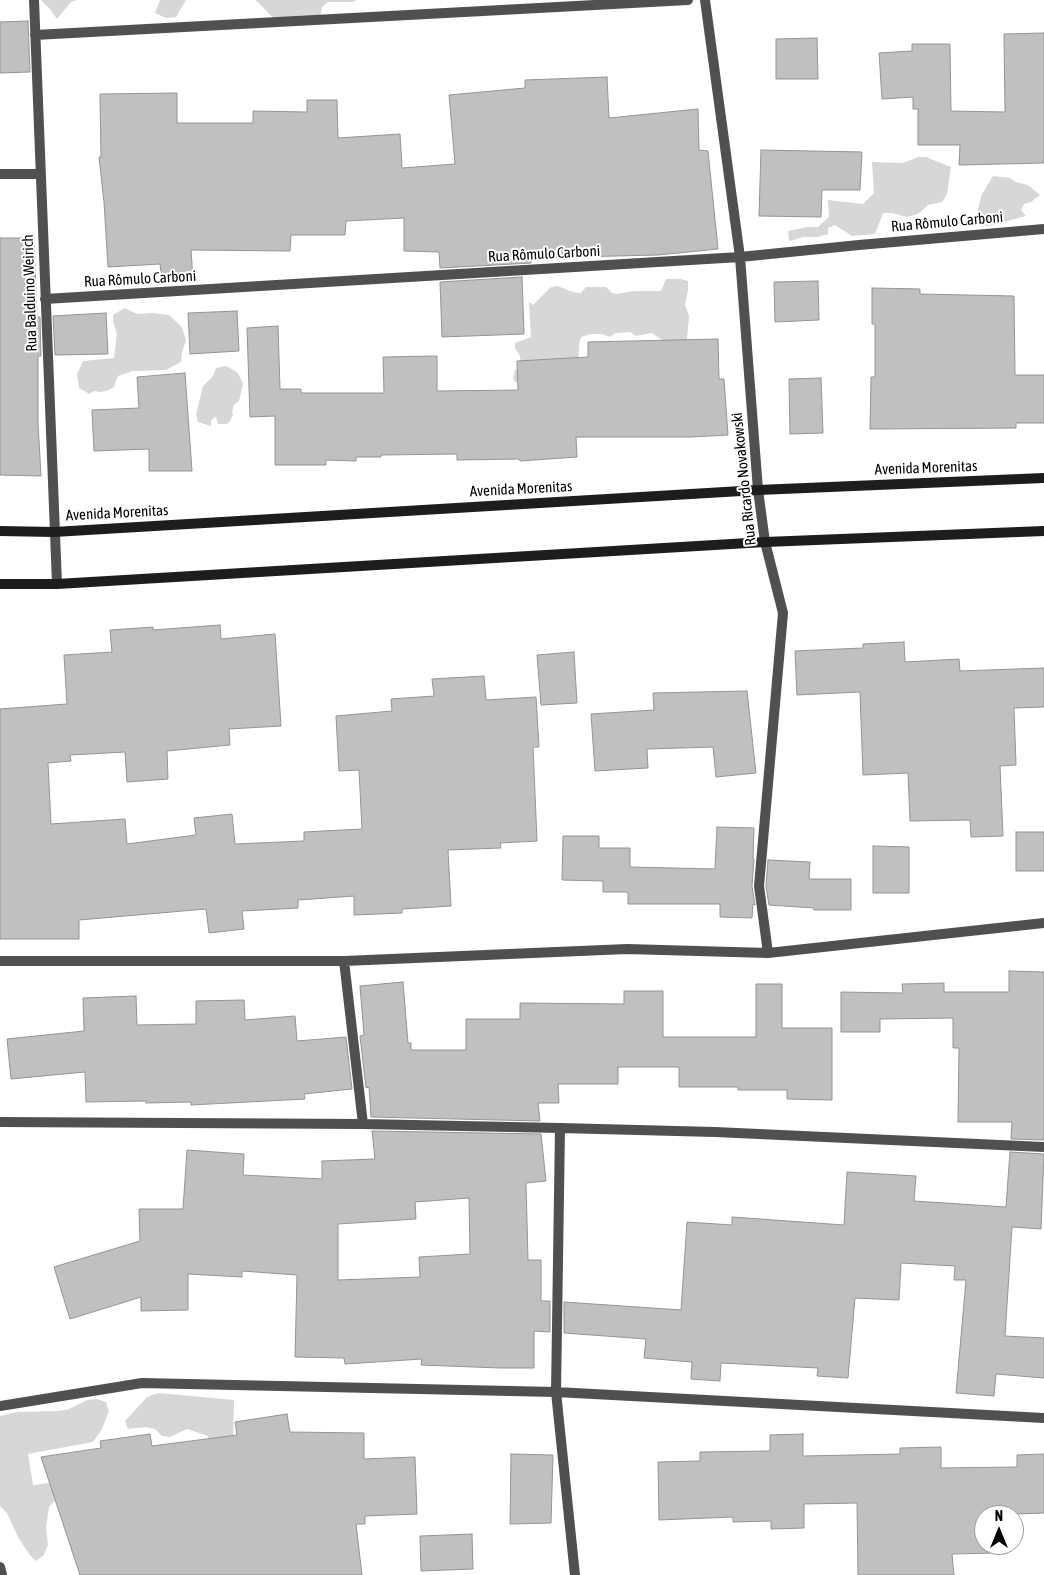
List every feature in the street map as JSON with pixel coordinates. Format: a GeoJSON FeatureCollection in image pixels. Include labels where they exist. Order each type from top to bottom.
{"type":"FeatureCollection","features":[{"type":"Feature","properties":{"kind":"main road","name":"Avenida Morenitas"},"geometry":{"type":"LineString","coordinates":[[0,532],[54,532],[758,490],[1044,478]]}},
{"type":"Feature","properties":{"kind":"main road"},"geometry":{"type":"LineString","coordinates":[[0,584],[57,584],[764,542],[1044,531]]}},
{"type":"Feature","properties":{"kind":"street","name":"Rua Balduino Weirich"},"geometry":{"type":"LineString","coordinates":[[34,0],[57,584]]}},
{"type":"Feature","properties":{"kind":"street"},"geometry":{"type":"LineString","coordinates":[[35,35],[688,0]]}},
{"type":"Feature","properties":{"kind":"street","name":"Rua Ricardo Novakowski"},"geometry":{"type":"LineString","coordinates":[[705,0],[740,257],[758,490],[764,542],[783,613],[759,886],[768,953]]}},
{"type":"Feature","properties":{"kind":"street"},"geometry":{"type":"LineString","coordinates":[[0,174],[40,174]]}},
{"type":"Feature","properties":{"kind":"street","name":"Rua Rômulo Carboni"},"geometry":{"type":"LineString","coordinates":[[45,300],[740,257],[1044,229]]}},
{"type":"Feature","properties":{"kind":"street"},"geometry":{"type":"LineString","coordinates":[[0,961],[344,961],[627,949],[768,953],[1044,923]]}},
{"type":"Feature","properties":{"kind":"street"},"geometry":{"type":"LineString","coordinates":[[344,961],[363,1124]]}},
{"type":"Feature","properties":{"kind":"street"},"geometry":{"type":"LineString","coordinates":[[0,1122],[363,1124],[560,1128],[715,1132],[1044,1147]]}},
{"type":"Feature","properties":{"kind":"street"},"geometry":{"type":"LineString","coordinates":[[560,1128],[556,1392],[575,1575]]}},
{"type":"Feature","properties":{"kind":"street"},"geometry":{"type":"LineString","coordinates":[[0,1406],[142,1384],[556,1392],[1044,1418]]}},
{"type":"Feature","properties":{"kind":"street"},"geometry":{"type":"LineString","coordinates":[[0,1567],[2,1575]]}},
{"type":"Feature","properties":{"kind":"shaded area"},"geometry":{"type":"Polygon","coordinates":[[[41,0],[77,0],[71,2],[57,19],[41,0]]]}},
{"type":"Feature","properties":{"kind":"shaded area"},"geometry":{"type":"Polygon","coordinates":[[[160,0],[186,0],[176,17],[166,18],[155,13],[160,0]]]}},
{"type":"Feature","properties":{"kind":"shaded area"},"geometry":{"type":"Polygon","coordinates":[[[255,0],[357,0],[353,2],[328,2],[322,7],[320,18],[310,18],[304,15],[293,19],[277,20],[255,0]]]}},
{"type":"Feature","properties":{"kind":"shaded area"},"geometry":{"type":"Polygon","coordinates":[[[918,157],[926,157],[951,167],[947,194],[942,202],[928,205],[918,214],[907,217],[883,213],[875,234],[852,236],[835,225],[828,228],[828,234],[789,241],[788,231],[818,227],[829,217],[828,200],[863,204],[874,193],[872,162],[903,163],[918,157]]]}},
{"type":"Feature","properties":{"kind":"shaded area"},"geometry":{"type":"Polygon","coordinates":[[[993,176],[1010,178],[1016,182],[1028,185],[1040,195],[1031,202],[1024,204],[1021,210],[1026,216],[988,226],[982,225],[977,213],[982,194],[993,176]]]}},
{"type":"Feature","properties":{"kind":"shaded area"},"geometry":{"type":"Polygon","coordinates":[[[666,279],[688,281],[685,305],[689,316],[688,347],[663,341],[652,333],[636,336],[630,332],[615,333],[610,337],[602,334],[591,334],[581,337],[578,370],[527,384],[515,382],[513,378],[515,370],[519,369],[521,364],[515,343],[531,337],[529,302],[533,305],[551,287],[558,286],[578,293],[581,293],[586,287],[606,287],[616,294],[634,291],[661,291],[666,279]]]}},
{"type":"Feature","properties":{"kind":"shaded area"},"geometry":{"type":"Polygon","coordinates":[[[125,308],[137,314],[169,315],[182,327],[186,340],[181,362],[166,370],[133,371],[118,376],[114,387],[101,392],[94,391],[89,394],[79,388],[77,374],[83,361],[114,358],[117,334],[113,315],[125,308]]]}},
{"type":"Feature","properties":{"kind":"shaded area"},"geometry":{"type":"Polygon","coordinates":[[[226,366],[238,373],[243,384],[239,401],[234,405],[230,421],[227,424],[218,424],[216,417],[211,420],[211,426],[198,422],[196,414],[203,386],[213,376],[216,368],[226,366]]]}},
{"type":"Feature","properties":{"kind":"shaded area"},"geometry":{"type":"Polygon","coordinates":[[[158,1393],[234,1400],[233,1449],[218,1519],[208,1436],[187,1429],[170,1437],[162,1436],[155,1429],[146,1427],[128,1429],[125,1421],[147,1397],[158,1393]]]}},
{"type":"Feature","properties":{"kind":"shaded area"},"geometry":{"type":"Polygon","coordinates":[[[97,1399],[106,1402],[109,1411],[102,1429],[93,1442],[28,1454],[33,1485],[83,1478],[49,1507],[46,1527],[48,1545],[44,1555],[36,1561],[19,1539],[7,1513],[0,1506],[0,1416],[17,1412],[59,1411],[69,1409],[87,1400],[97,1399]]]}},
{"type":"Feature","properties":{"kind":"building"},"geometry":{"type":"Polygon","coordinates":[[[28,21],[30,72],[0,73],[0,22],[28,21]]]}},
{"type":"Feature","properties":{"kind":"building"},"geometry":{"type":"Polygon","coordinates":[[[1044,33],[1044,163],[959,165],[960,145],[918,145],[918,109],[913,109],[913,97],[882,99],[879,53],[912,51],[912,44],[950,44],[951,111],[1005,112],[1004,34],[1044,33]]]}},
{"type":"Feature","properties":{"kind":"building"},"geometry":{"type":"Polygon","coordinates":[[[817,38],[818,79],[776,79],[776,39],[817,38]]]}},
{"type":"Feature","properties":{"kind":"building"},"geometry":{"type":"Polygon","coordinates":[[[607,77],[609,118],[698,109],[699,150],[708,151],[718,249],[658,255],[531,258],[531,263],[440,268],[439,252],[404,251],[404,218],[346,221],[345,235],[291,235],[290,251],[191,250],[193,279],[162,281],[160,264],[108,267],[99,157],[101,157],[100,94],[177,93],[177,123],[253,123],[253,111],[307,112],[307,100],[337,100],[338,138],[400,134],[402,168],[455,164],[449,95],[525,88],[525,80],[607,77]]]}},
{"type":"Feature","properties":{"kind":"building"},"geometry":{"type":"Polygon","coordinates":[[[761,150],[862,152],[860,190],[822,190],[821,217],[759,216],[761,150]]]}},
{"type":"Feature","properties":{"kind":"building"},"geometry":{"type":"Polygon","coordinates":[[[0,238],[34,238],[37,317],[40,317],[41,356],[38,356],[38,423],[41,476],[0,475],[0,238]]]}},
{"type":"Feature","properties":{"kind":"building"},"geometry":{"type":"Polygon","coordinates":[[[522,277],[524,334],[442,337],[440,282],[522,277]]]}},
{"type":"Feature","properties":{"kind":"building"},"geometry":{"type":"Polygon","coordinates":[[[818,281],[819,320],[775,322],[774,282],[818,281]]]}},
{"type":"Feature","properties":{"kind":"building"},"geometry":{"type":"Polygon","coordinates":[[[872,288],[920,289],[920,294],[1014,296],[1015,375],[1044,375],[1044,423],[1016,423],[1016,428],[870,429],[871,377],[875,377],[875,324],[872,324],[872,288]]]}},
{"type":"Feature","properties":{"kind":"building"},"geometry":{"type":"Polygon","coordinates":[[[237,311],[239,351],[190,354],[188,313],[237,311]]]}},
{"type":"Feature","properties":{"kind":"building"},"geometry":{"type":"Polygon","coordinates":[[[106,313],[108,354],[55,355],[53,316],[106,313]]]}},
{"type":"Feature","properties":{"kind":"building"},"geometry":{"type":"Polygon","coordinates":[[[278,326],[280,389],[301,389],[301,393],[384,393],[383,357],[437,356],[437,391],[518,390],[517,361],[588,357],[588,342],[718,339],[719,379],[724,379],[728,435],[691,437],[576,437],[577,457],[520,461],[519,459],[457,460],[457,454],[381,455],[381,457],[356,457],[356,461],[326,460],[326,465],[275,465],[275,416],[250,417],[247,328],[278,326]]]}},
{"type":"Feature","properties":{"kind":"building"},"geometry":{"type":"Polygon","coordinates":[[[185,373],[192,471],[149,471],[149,449],[94,451],[92,410],[139,408],[137,377],[185,373]]]}},
{"type":"Feature","properties":{"kind":"building"},"geometry":{"type":"Polygon","coordinates":[[[821,378],[823,433],[790,434],[789,379],[821,378]]]}},
{"type":"Feature","properties":{"kind":"building"},"geometry":{"type":"Polygon","coordinates":[[[220,625],[221,639],[275,634],[281,726],[229,729],[230,745],[167,751],[168,779],[127,782],[125,752],[70,755],[71,761],[48,763],[51,824],[125,819],[127,844],[196,835],[194,818],[232,814],[235,844],[304,841],[304,832],[362,829],[359,770],[339,771],[336,716],[392,711],[391,699],[434,696],[432,679],[484,676],[486,700],[536,697],[539,747],[533,747],[537,841],[500,843],[501,848],[448,850],[451,906],[402,909],[402,913],[354,915],[354,896],[298,900],[298,908],[242,911],[244,929],[209,933],[206,909],[79,920],[79,939],[0,939],[0,709],[67,704],[64,655],[112,652],[110,630],[153,627],[153,630],[220,625]]]}},
{"type":"Feature","properties":{"kind":"building"},"geometry":{"type":"Polygon","coordinates":[[[904,642],[905,662],[959,659],[960,671],[1044,668],[1044,707],[1014,708],[1016,765],[1000,766],[1003,836],[971,837],[970,820],[910,821],[908,773],[863,775],[860,692],[797,695],[795,651],[863,648],[863,644],[904,642]]]}},
{"type":"Feature","properties":{"kind":"building"},"geometry":{"type":"Polygon","coordinates":[[[574,652],[577,703],[541,705],[537,655],[574,652]]]}},
{"type":"Feature","properties":{"kind":"building"},"geometry":{"type":"Polygon","coordinates":[[[747,691],[756,773],[716,777],[713,747],[647,749],[648,768],[595,771],[591,714],[654,710],[653,693],[747,691]]]}},
{"type":"Feature","properties":{"kind":"building"},"geometry":{"type":"Polygon","coordinates":[[[717,827],[754,828],[752,886],[755,905],[753,904],[752,918],[720,917],[720,904],[628,904],[628,892],[603,892],[603,881],[562,880],[563,836],[599,836],[599,848],[630,848],[630,867],[715,869],[717,827]]]}},
{"type":"Feature","properties":{"kind":"building"},"geometry":{"type":"Polygon","coordinates":[[[1016,832],[1044,832],[1044,871],[1016,871],[1016,832]]]}},
{"type":"Feature","properties":{"kind":"building"},"geometry":{"type":"Polygon","coordinates":[[[873,846],[909,847],[909,893],[873,893],[873,846]]]}},
{"type":"Feature","properties":{"kind":"building"},"geometry":{"type":"Polygon","coordinates":[[[768,860],[810,862],[809,879],[851,879],[851,910],[814,910],[814,908],[769,905],[766,886],[768,860]]]}},
{"type":"Feature","properties":{"kind":"building"},"geometry":{"type":"Polygon","coordinates":[[[1009,971],[1044,972],[1044,1140],[1011,1139],[1012,1122],[958,1122],[959,1048],[953,1048],[953,1018],[880,1019],[880,1032],[841,1032],[841,992],[903,993],[902,984],[944,983],[944,992],[1009,992],[1009,971]]]}},
{"type":"Feature","properties":{"kind":"building"},"geometry":{"type":"Polygon","coordinates":[[[403,982],[408,1043],[411,1043],[411,1050],[466,1050],[466,1019],[520,1019],[520,1003],[624,1004],[624,991],[663,991],[663,1037],[756,1037],[756,984],[782,984],[782,1028],[832,1028],[832,1100],[787,1099],[787,1090],[738,1090],[738,1087],[679,1087],[679,1067],[618,1067],[618,1084],[558,1084],[559,1103],[538,1103],[540,1121],[371,1117],[369,1087],[366,1088],[360,1036],[364,1035],[360,986],[403,982]]]}},
{"type":"Feature","properties":{"kind":"building"},"geometry":{"type":"Polygon","coordinates":[[[136,996],[137,1025],[196,1024],[196,1001],[244,1000],[245,1020],[295,1016],[297,1041],[346,1037],[352,1089],[304,1094],[305,1099],[191,1105],[191,1102],[86,1102],[85,1072],[11,1079],[7,1039],[84,1031],[83,998],[136,996]]]}},
{"type":"Feature","properties":{"kind":"building"},"geometry":{"type":"Polygon","coordinates":[[[372,1131],[541,1134],[546,1181],[526,1183],[528,1260],[541,1260],[541,1301],[550,1301],[550,1332],[534,1331],[534,1368],[421,1365],[422,1359],[345,1364],[344,1358],[295,1357],[297,1275],[242,1271],[242,1277],[188,1274],[188,1310],[141,1311],[141,1297],[70,1319],[54,1267],[140,1241],[139,1209],[183,1209],[187,1150],[244,1154],[243,1175],[322,1179],[322,1161],[375,1159],[372,1131]],[[469,1198],[415,1202],[416,1219],[338,1224],[338,1280],[420,1277],[419,1257],[470,1254],[469,1198]]]}},
{"type":"Feature","properties":{"kind":"building"},"geometry":{"type":"Polygon","coordinates":[[[1010,1152],[1044,1154],[1041,1229],[1012,1227],[1005,1336],[1044,1338],[1044,1378],[996,1374],[994,1396],[956,1393],[966,1280],[954,1280],[955,1266],[901,1263],[899,1300],[855,1298],[848,1378],[817,1376],[818,1368],[721,1363],[720,1381],[691,1379],[692,1362],[644,1358],[646,1339],[564,1333],[564,1302],[681,1310],[687,1222],[732,1225],[732,1217],[844,1225],[847,1172],[916,1176],[914,1201],[1006,1207],[1010,1152]]]}},
{"type":"Feature","properties":{"kind":"building"},"geometry":{"type":"Polygon","coordinates":[[[287,1414],[290,1432],[364,1433],[364,1459],[415,1457],[417,1514],[365,1516],[365,1524],[356,1524],[362,1575],[80,1575],[41,1457],[101,1448],[100,1441],[150,1434],[152,1446],[237,1435],[235,1422],[287,1414]]]}},
{"type":"Feature","properties":{"kind":"building"},"geometry":{"type":"Polygon","coordinates":[[[803,1434],[803,1456],[900,1454],[900,1448],[941,1447],[941,1468],[1017,1467],[1017,1455],[1044,1454],[1044,1513],[1024,1514],[1024,1505],[974,1505],[974,1554],[952,1554],[954,1575],[858,1575],[857,1503],[804,1504],[804,1528],[771,1529],[771,1521],[733,1522],[733,1517],[659,1520],[658,1462],[700,1461],[700,1452],[770,1451],[770,1435],[803,1434]]]}},
{"type":"Feature","properties":{"kind":"building"},"geometry":{"type":"Polygon","coordinates":[[[511,1454],[553,1455],[551,1523],[510,1524],[511,1454]]]}},
{"type":"Feature","properties":{"kind":"building"},"geometry":{"type":"Polygon","coordinates":[[[472,1534],[473,1569],[421,1571],[420,1536],[472,1534]]]}}]}
